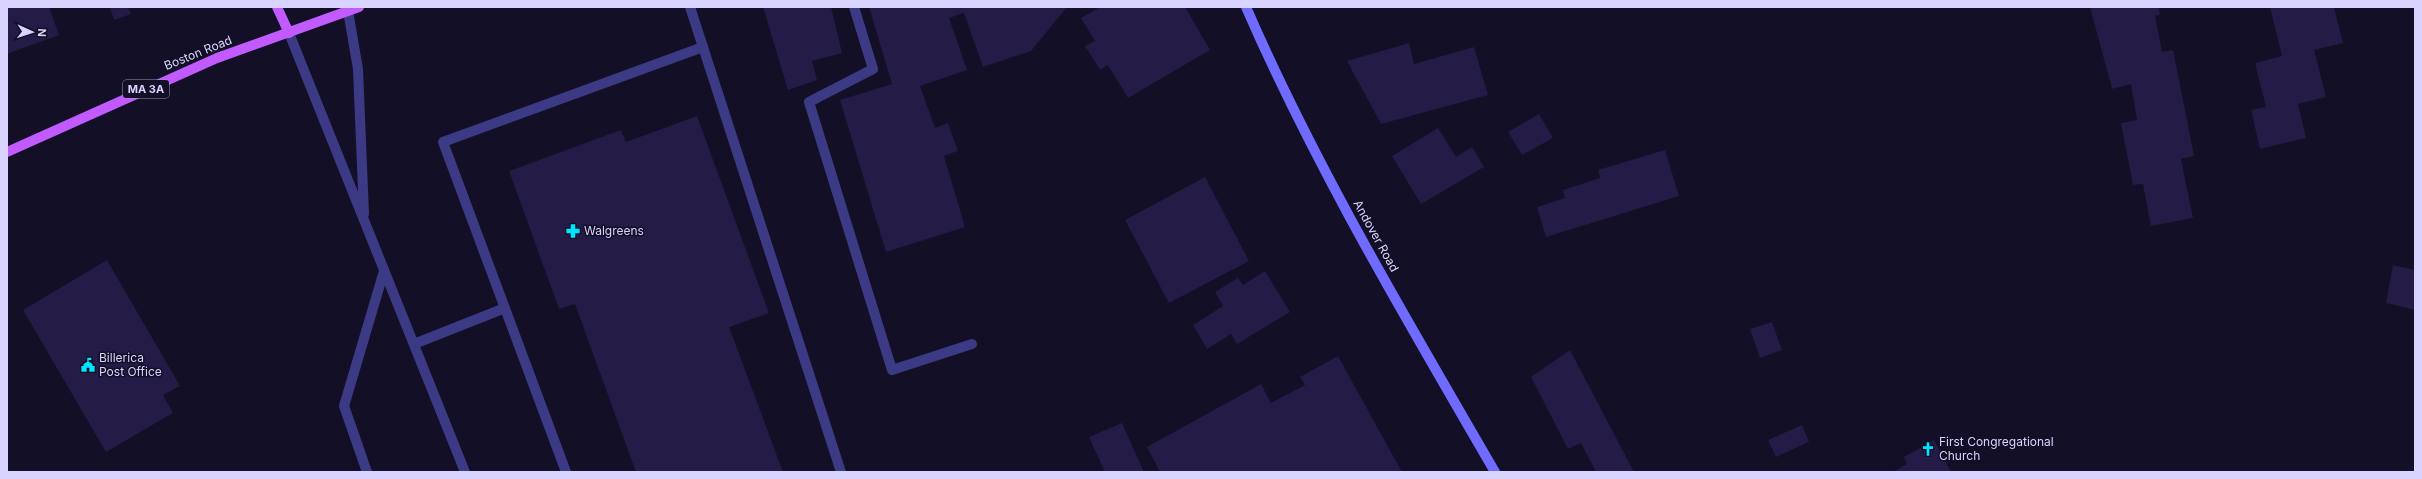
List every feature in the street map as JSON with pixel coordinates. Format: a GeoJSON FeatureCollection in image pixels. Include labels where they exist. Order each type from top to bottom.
{"type":"FeatureCollection","features":[{"type":"Feature","properties":{"kind":"main road"},"geometry":{"type":"LineString","coordinates":[[277,7],[289,32]]}},
{"type":"Feature","properties":{"kind":"main road","name":"Boston Road"},"geometry":{"type":"LineString","coordinates":[[7,152],[217,58],[360,7]]}},
{"type":"Feature","properties":{"kind":"main road","name":"Andover Road"},"geometry":{"type":"LineString","coordinates":[[1246,7],[1324,170],[1430,361],[1496,472]]}},
{"type":"Feature","properties":{"kind":"lane"},"geometry":{"type":"LineString","coordinates":[[690,7],[841,472]]}},
{"type":"Feature","properties":{"kind":"lane"},"geometry":{"type":"LineString","coordinates":[[854,7],[873,69],[809,102],[892,370],[972,344]]}},
{"type":"Feature","properties":{"kind":"lane"},"geometry":{"type":"LineString","coordinates":[[348,11],[358,69],[364,222]]}},
{"type":"Feature","properties":{"kind":"lane"},"geometry":{"type":"LineString","coordinates":[[289,32],[364,222],[466,472]]}},
{"type":"Feature","properties":{"kind":"lane"},"geometry":{"type":"LineString","coordinates":[[566,472],[444,142],[704,47]]}},
{"type":"Feature","properties":{"kind":"lane"},"geometry":{"type":"LineString","coordinates":[[367,472],[344,406],[384,271]]}},
{"type":"Feature","properties":{"kind":"lane"},"geometry":{"type":"LineString","coordinates":[[414,344],[505,308]]}},
{"type":"Feature","properties":{"kind":"building"},"geometry":{"type":"Polygon","coordinates":[[[7,7],[49,7],[59,35],[7,54],[7,7]]]}},
{"type":"Feature","properties":{"kind":"building"},"geometry":{"type":"Polygon","coordinates":[[[110,7],[128,7],[131,14],[114,20],[110,7]]]}},
{"type":"Feature","properties":{"kind":"building"},"geometry":{"type":"Polygon","coordinates":[[[763,7],[831,7],[842,53],[812,61],[817,80],[788,90],[763,7]]]}},
{"type":"Feature","properties":{"kind":"building"},"geometry":{"type":"Polygon","coordinates":[[[869,7],[1067,7],[1031,51],[983,67],[964,13],[949,18],[967,70],[920,86],[935,128],[948,123],[958,151],[944,156],[965,227],[886,252],[840,100],[892,84],[869,7]]]}},
{"type":"Feature","properties":{"kind":"building"},"geometry":{"type":"Polygon","coordinates":[[[1100,7],[1185,7],[1210,50],[1128,98],[1108,65],[1100,70],[1085,46],[1095,41],[1081,18],[1100,7]]]}},
{"type":"Feature","properties":{"kind":"building"},"geometry":{"type":"Polygon","coordinates":[[[2090,7],[2159,7],[2160,15],[2155,16],[2162,52],[2173,50],[2194,156],[2181,159],[2193,218],[2151,226],[2143,184],[2133,185],[2121,123],[2137,120],[2131,84],[2112,89],[2090,7]]]}},
{"type":"Feature","properties":{"kind":"building"},"geometry":{"type":"Polygon","coordinates":[[[2270,7],[2334,7],[2343,43],[2314,50],[2326,97],[2298,104],[2306,138],[2260,149],[2251,110],[2266,107],[2255,63],[2282,56],[2270,7]]]}},
{"type":"Feature","properties":{"kind":"building"},"geometry":{"type":"Polygon","coordinates":[[[1409,43],[1414,64],[1474,47],[1488,95],[1381,124],[1347,61],[1409,43]]]}},
{"type":"Feature","properties":{"kind":"building"},"geometry":{"type":"Polygon","coordinates":[[[1539,114],[1553,138],[1522,155],[1508,132],[1539,114]]]}},
{"type":"Feature","properties":{"kind":"building"},"geometry":{"type":"Polygon","coordinates":[[[697,116],[769,313],[729,327],[783,472],[636,472],[575,304],[559,309],[509,171],[621,130],[626,142],[697,116]]]}},
{"type":"Feature","properties":{"kind":"building"},"geometry":{"type":"Polygon","coordinates":[[[1438,128],[1456,157],[1472,147],[1484,167],[1421,204],[1392,156],[1438,128]]]}},
{"type":"Feature","properties":{"kind":"building"},"geometry":{"type":"Polygon","coordinates":[[[1665,150],[1679,196],[1546,237],[1537,207],[1565,198],[1563,190],[1600,178],[1598,170],[1665,150]]]}},
{"type":"Feature","properties":{"kind":"building"},"geometry":{"type":"Polygon","coordinates":[[[1205,177],[1249,261],[1169,303],[1125,220],[1205,177]]]}},
{"type":"Feature","properties":{"kind":"building"},"geometry":{"type":"Polygon","coordinates":[[[107,260],[180,386],[163,395],[173,413],[106,452],[23,310],[107,260]]]}},
{"type":"Feature","properties":{"kind":"building"},"geometry":{"type":"Polygon","coordinates":[[[2393,265],[2415,270],[2415,310],[2386,303],[2393,265]]]}},
{"type":"Feature","properties":{"kind":"building"},"geometry":{"type":"Polygon","coordinates":[[[1265,271],[1290,312],[1237,344],[1231,334],[1207,349],[1193,325],[1223,306],[1215,292],[1238,278],[1243,285],[1265,271]]]}},
{"type":"Feature","properties":{"kind":"building"},"geometry":{"type":"Polygon","coordinates":[[[1772,322],[1782,350],[1760,358],[1750,329],[1772,322]]]}},
{"type":"Feature","properties":{"kind":"building"},"geometry":{"type":"Polygon","coordinates":[[[1570,350],[1634,472],[1596,472],[1581,443],[1568,449],[1531,377],[1570,350]]]}},
{"type":"Feature","properties":{"kind":"building"},"geometry":{"type":"Polygon","coordinates":[[[1338,356],[1402,472],[1160,472],[1147,447],[1261,384],[1271,403],[1305,385],[1300,377],[1338,356]]]}},
{"type":"Feature","properties":{"kind":"building"},"geometry":{"type":"Polygon","coordinates":[[[1122,423],[1144,472],[1105,472],[1089,437],[1122,423]]]}},
{"type":"Feature","properties":{"kind":"building"},"geometry":{"type":"Polygon","coordinates":[[[1802,425],[1809,442],[1776,457],[1768,440],[1802,425]]]}},
{"type":"Feature","properties":{"kind":"building","name":"First Congregational Church"},"geometry":{"type":"Polygon","coordinates":[[[1934,440],[1951,472],[1893,472],[1907,464],[1904,457],[1934,440]]]}},
{"type":"Feature","properties":{"kind":"place","name":"Walgreens"},"geometry":{"type":"Point","coordinates":[573,231]}},
{"type":"Feature","properties":{"kind":"place","name":"Billerica Post Office"},"geometry":{"type":"Point","coordinates":[88,365]}},
{"type":"Feature","properties":{"kind":"place","name":"First Congregational Church"},"geometry":{"type":"Point","coordinates":[1928,449]}}]}
